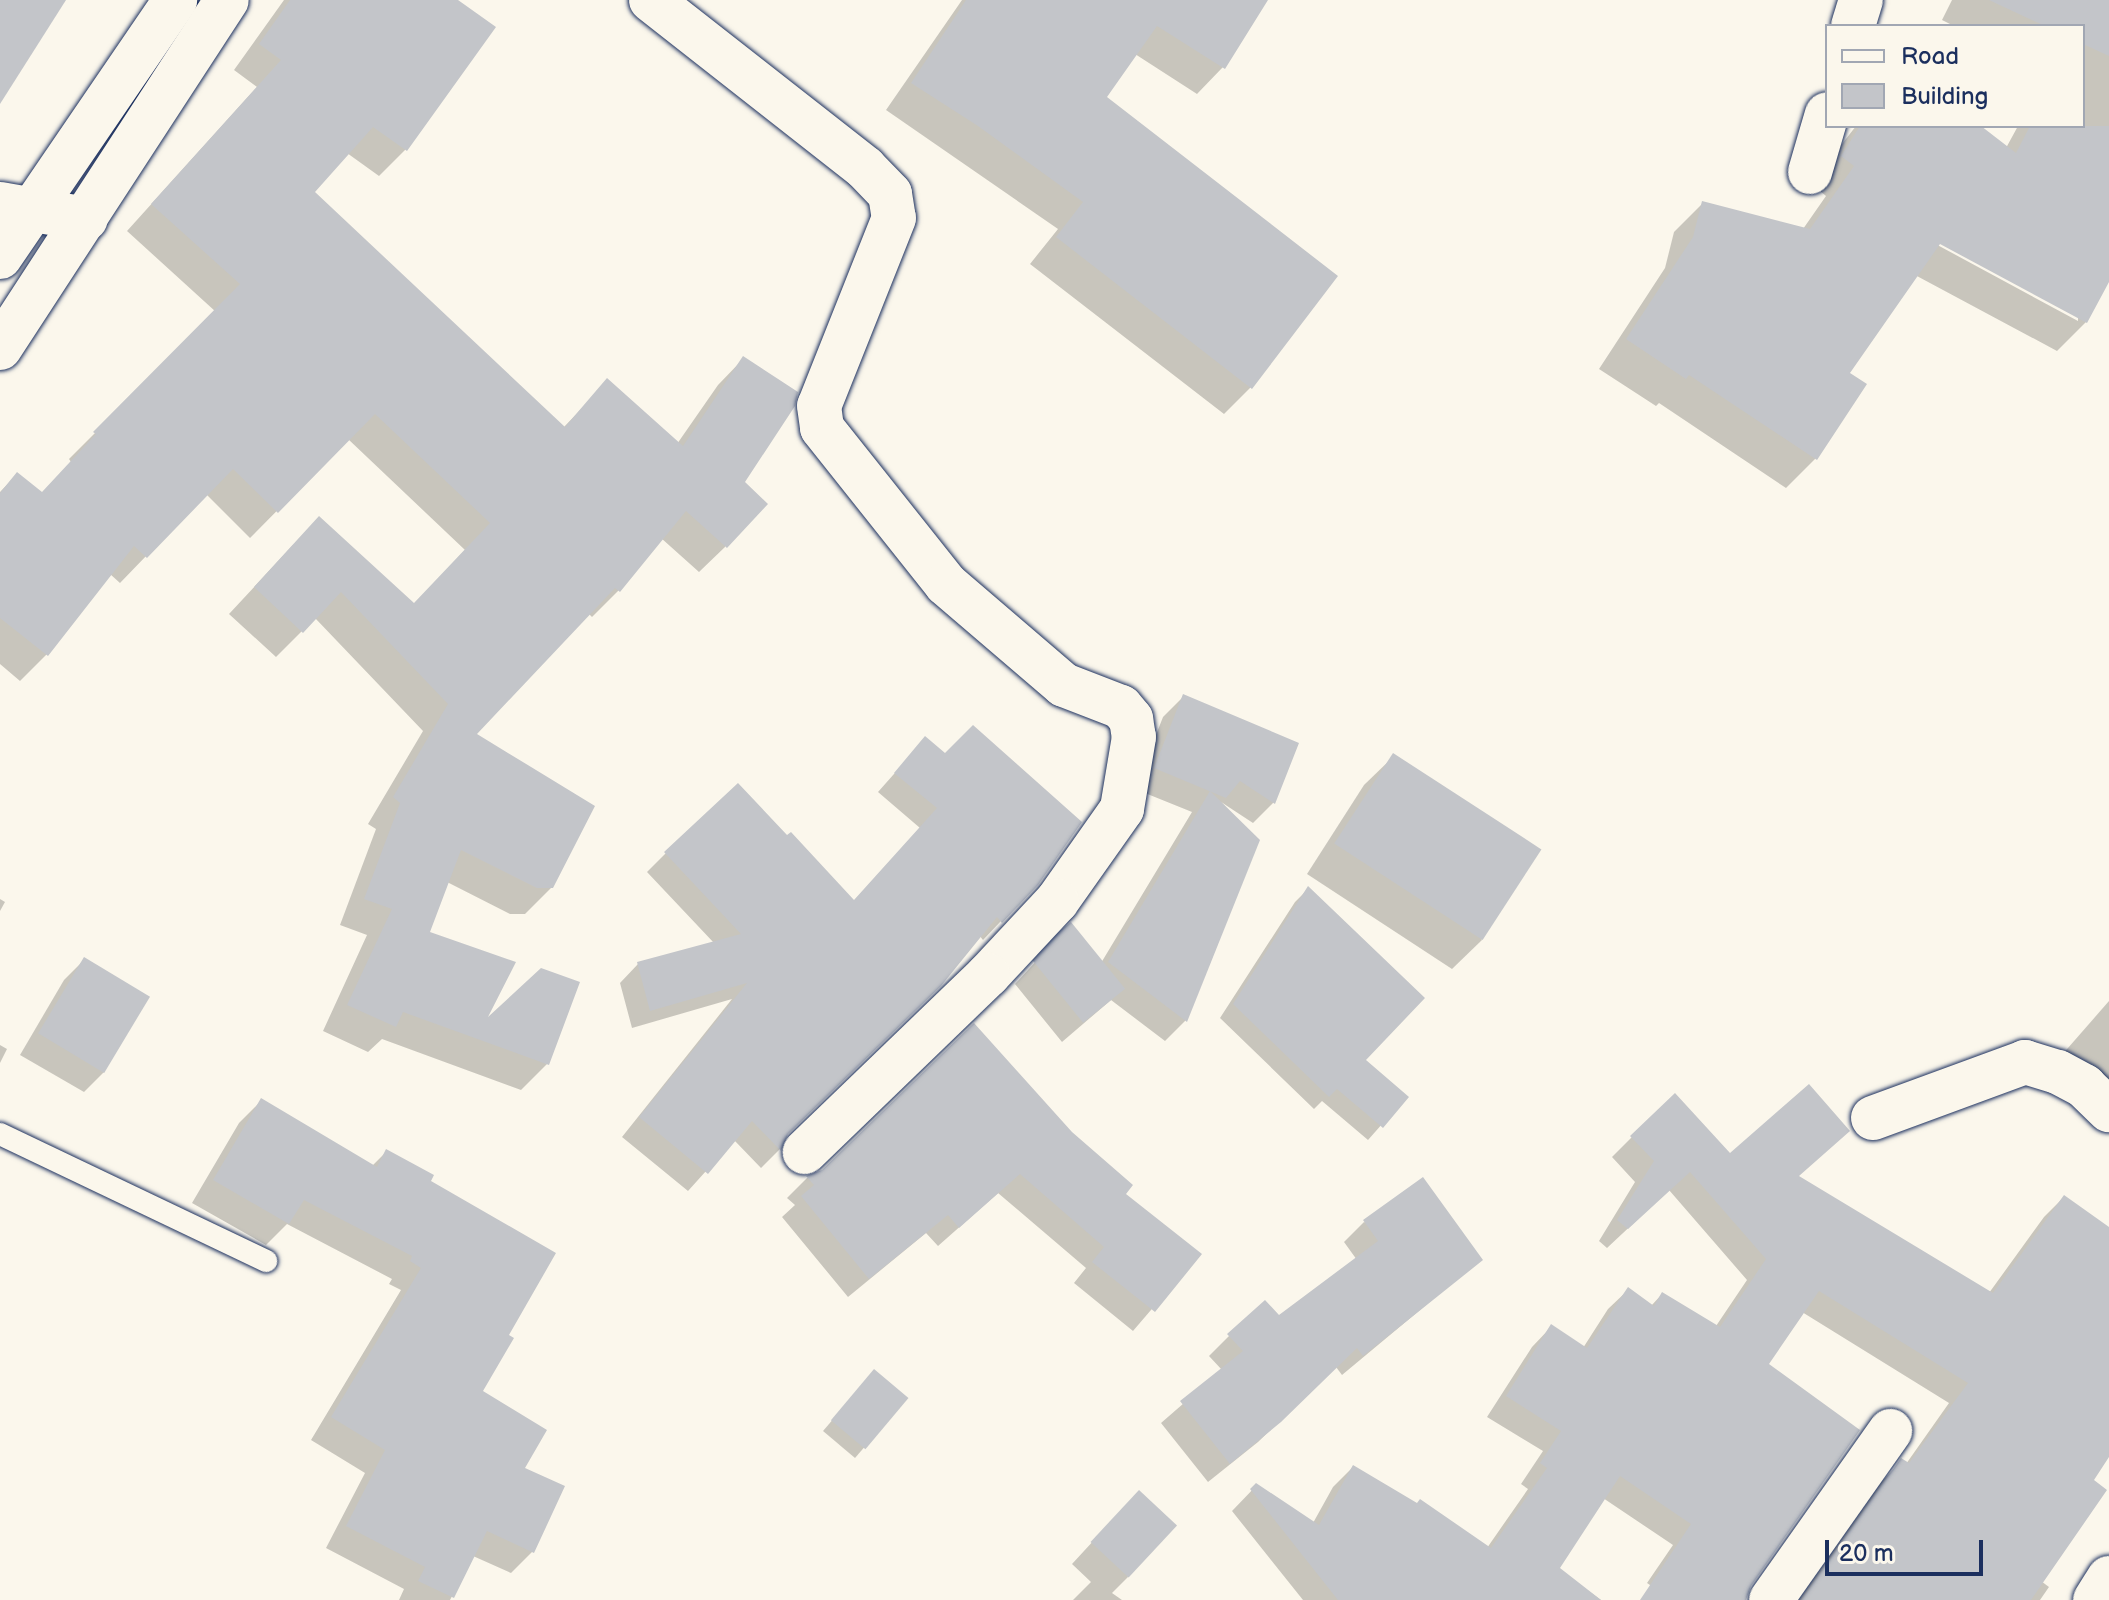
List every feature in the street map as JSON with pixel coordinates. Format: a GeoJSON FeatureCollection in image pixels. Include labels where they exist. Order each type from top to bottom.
{"type":"FeatureCollection","features":[{"type":"Feature","properties":{"kind":"street"},"geometry":{"type":"LineString","coordinates":[[0,257],[16,207],[175,0]]}},
{"type":"Feature","properties":{"kind":"street"},"geometry":{"type":"LineString","coordinates":[[0,348],[227,0]]}},
{"type":"Feature","properties":{"kind":"street"},"geometry":{"type":"LineString","coordinates":[[651,0],[865,168],[890,194],[894,218],[819,406],[822,428],[946,584],[1064,685],[1121,707],[1131,719],[1134,737],[1122,809],[1057,901],[988,975],[805,1152]]}},
{"type":"Feature","properties":{"kind":"street"},"geometry":{"type":"LineString","coordinates":[[1854,24],[1861,0]]}},
{"type":"Feature","properties":{"kind":"street"},"geometry":{"type":"LineString","coordinates":[[1810,172],[1825,121]]}},
{"type":"Feature","properties":{"kind":"street"},"geometry":{"type":"LineString","coordinates":[[16,207],[86,219]]}},
{"type":"Feature","properties":{"kind":"street"},"geometry":{"type":"LineString","coordinates":[[1873,1118],[2025,1062],[2058,1072],[2084,1086],[2109,1110]]}},
{"type":"Feature","properties":{"kind":"street"},"geometry":{"type":"LineString","coordinates":[[1771,1600],[1890,1431]]}},
{"type":"Feature","properties":{"kind":"street"},"geometry":{"type":"LineString","coordinates":[[2095,1600],[2109,1578]]}},
{"type":"Feature","properties":{"kind":"lane"},"geometry":{"type":"LineString","coordinates":[[0,1134],[266,1261]]}},
{"type":"Feature","properties":{"kind":"building"},"geometry":{"type":"Polygon","coordinates":[[[0,0],[66,0],[0,104],[0,0]]]}},
{"type":"Feature","properties":{"kind":"building"},"geometry":{"type":"Polygon","coordinates":[[[290,0],[458,0],[496,27],[407,151],[373,127],[315,192],[565,427],[607,378],[683,446],[743,356],[798,392],[795,406],[745,482],[768,504],[727,548],[686,511],[620,592],[615,588],[477,734],[595,806],[553,888],[537,888],[461,850],[430,932],[516,962],[488,1017],[541,968],[580,982],[549,1065],[403,1012],[396,1027],[347,1005],[392,909],[364,899],[400,803],[393,797],[448,704],[341,592],[303,633],[254,587],[319,516],[414,603],[490,523],[375,414],[278,513],[233,469],[147,558],[134,546],[48,656],[0,618],[0,493],[17,472],[42,492],[96,434],[93,432],[240,284],[151,204],[281,60],[259,44],[290,0]]]}},
{"type":"Feature","properties":{"kind":"building"},"geometry":{"type":"Polygon","coordinates":[[[966,0],[1268,0],[1225,69],[1157,26],[1107,97],[1338,276],[1252,389],[1056,237],[1083,202],[978,126],[911,83],[966,0]]]}},
{"type":"Feature","properties":{"kind":"building"},"geometry":{"type":"Polygon","coordinates":[[[1989,0],[2109,0],[2109,56],[2085,45],[2085,24],[2041,24],[1989,0]]]}},
{"type":"Feature","properties":{"kind":"building"},"geometry":{"type":"Polygon","coordinates":[[[2109,126],[2109,282],[2087,323],[1940,244],[1850,373],[1867,384],[1817,460],[1689,375],[1686,379],[1626,339],[1693,237],[1702,201],[1810,229],[1854,166],[1841,156],[1859,128],[1984,128],[2016,153],[2029,128],[2109,126]]]}},
{"type":"Feature","properties":{"kind":"building"},"geometry":{"type":"Polygon","coordinates":[[[1183,694],[1299,743],[1275,804],[1240,781],[1226,798],[1154,768],[1183,694]]]}},
{"type":"Feature","properties":{"kind":"building"},"geometry":{"type":"Polygon","coordinates":[[[973,725],[1082,822],[1038,885],[1002,923],[997,917],[941,986],[788,1134],[781,1151],[752,1121],[708,1174],[639,1117],[747,983],[650,1011],[637,962],[741,934],[664,852],[738,783],[787,835],[791,832],[854,900],[937,808],[894,773],[925,736],[945,753],[973,725]]]}},
{"type":"Feature","properties":{"kind":"building"},"geometry":{"type":"Polygon","coordinates":[[[1393,753],[1541,849],[1483,940],[1334,844],[1393,753]]]}},
{"type":"Feature","properties":{"kind":"building"},"geometry":{"type":"Polygon","coordinates":[[[1210,791],[1260,840],[1187,1022],[1108,962],[1210,791]]]}},
{"type":"Feature","properties":{"kind":"building"},"geometry":{"type":"Polygon","coordinates":[[[1308,886],[1425,998],[1366,1060],[1409,1097],[1383,1128],[1337,1089],[1329,1097],[1233,1004],[1308,886]]]}},
{"type":"Feature","properties":{"kind":"building"},"geometry":{"type":"Polygon","coordinates":[[[1071,922],[1125,989],[1083,1023],[1029,956],[1071,922]]]}},
{"type":"Feature","properties":{"kind":"building"},"geometry":{"type":"Polygon","coordinates":[[[84,957],[150,997],[104,1073],[38,1033],[84,957]]]}},
{"type":"Feature","properties":{"kind":"building"},"geometry":{"type":"Polygon","coordinates":[[[974,1023],[1072,1132],[1133,1185],[1126,1194],[1202,1254],[1155,1312],[1092,1262],[1104,1247],[1020,1174],[959,1228],[948,1215],[869,1279],[801,1196],[814,1185],[806,1176],[822,1170],[974,1023]]]}},
{"type":"Feature","properties":{"kind":"building"},"geometry":{"type":"Polygon","coordinates":[[[1809,1084],[1850,1131],[1799,1176],[1993,1293],[2064,1195],[2109,1227],[2109,1457],[2094,1480],[2107,1490],[2031,1600],[1802,1600],[1901,1458],[1909,1463],[1968,1383],[1819,1291],[1769,1364],[1860,1430],[1751,1586],[1746,1600],[1640,1600],[1691,1524],[1620,1476],[1560,1568],[1601,1600],[1338,1600],[1250,1489],[1256,1483],[1319,1525],[1353,1465],[1417,1503],[1420,1499],[1491,1548],[1547,1468],[1540,1463],[1561,1431],[1506,1396],[1551,1324],[1587,1348],[1628,1287],[1654,1306],[1662,1292],[1720,1327],[1766,1259],[1690,1172],[1628,1229],[1617,1220],[1654,1161],[1630,1136],[1675,1093],[1730,1153],[1809,1084]]]}},
{"type":"Feature","properties":{"kind":"building"},"geometry":{"type":"Polygon","coordinates":[[[261,1098],[377,1167],[386,1149],[434,1175],[431,1181],[556,1253],[509,1335],[514,1338],[483,1391],[547,1430],[525,1468],[565,1486],[534,1553],[487,1531],[454,1598],[418,1581],[425,1567],[346,1526],[385,1450],[331,1417],[421,1268],[410,1261],[412,1256],[304,1200],[289,1224],[213,1180],[261,1098]]]}},
{"type":"Feature","properties":{"kind":"building"},"geometry":{"type":"Polygon","coordinates":[[[1423,1177],[1483,1260],[1363,1356],[1357,1348],[1281,1422],[1230,1464],[1180,1401],[1243,1351],[1227,1334],[1265,1300],[1279,1315],[1378,1241],[1363,1220],[1423,1177]]]}},
{"type":"Feature","properties":{"kind":"building"},"geometry":{"type":"Polygon","coordinates":[[[874,1369],[908,1398],[865,1449],[831,1420],[874,1369]]]}},
{"type":"Feature","properties":{"kind":"building"},"geometry":{"type":"Polygon","coordinates":[[[1139,1490],[1177,1525],[1129,1577],[1091,1542],[1139,1490]]]}}]}
